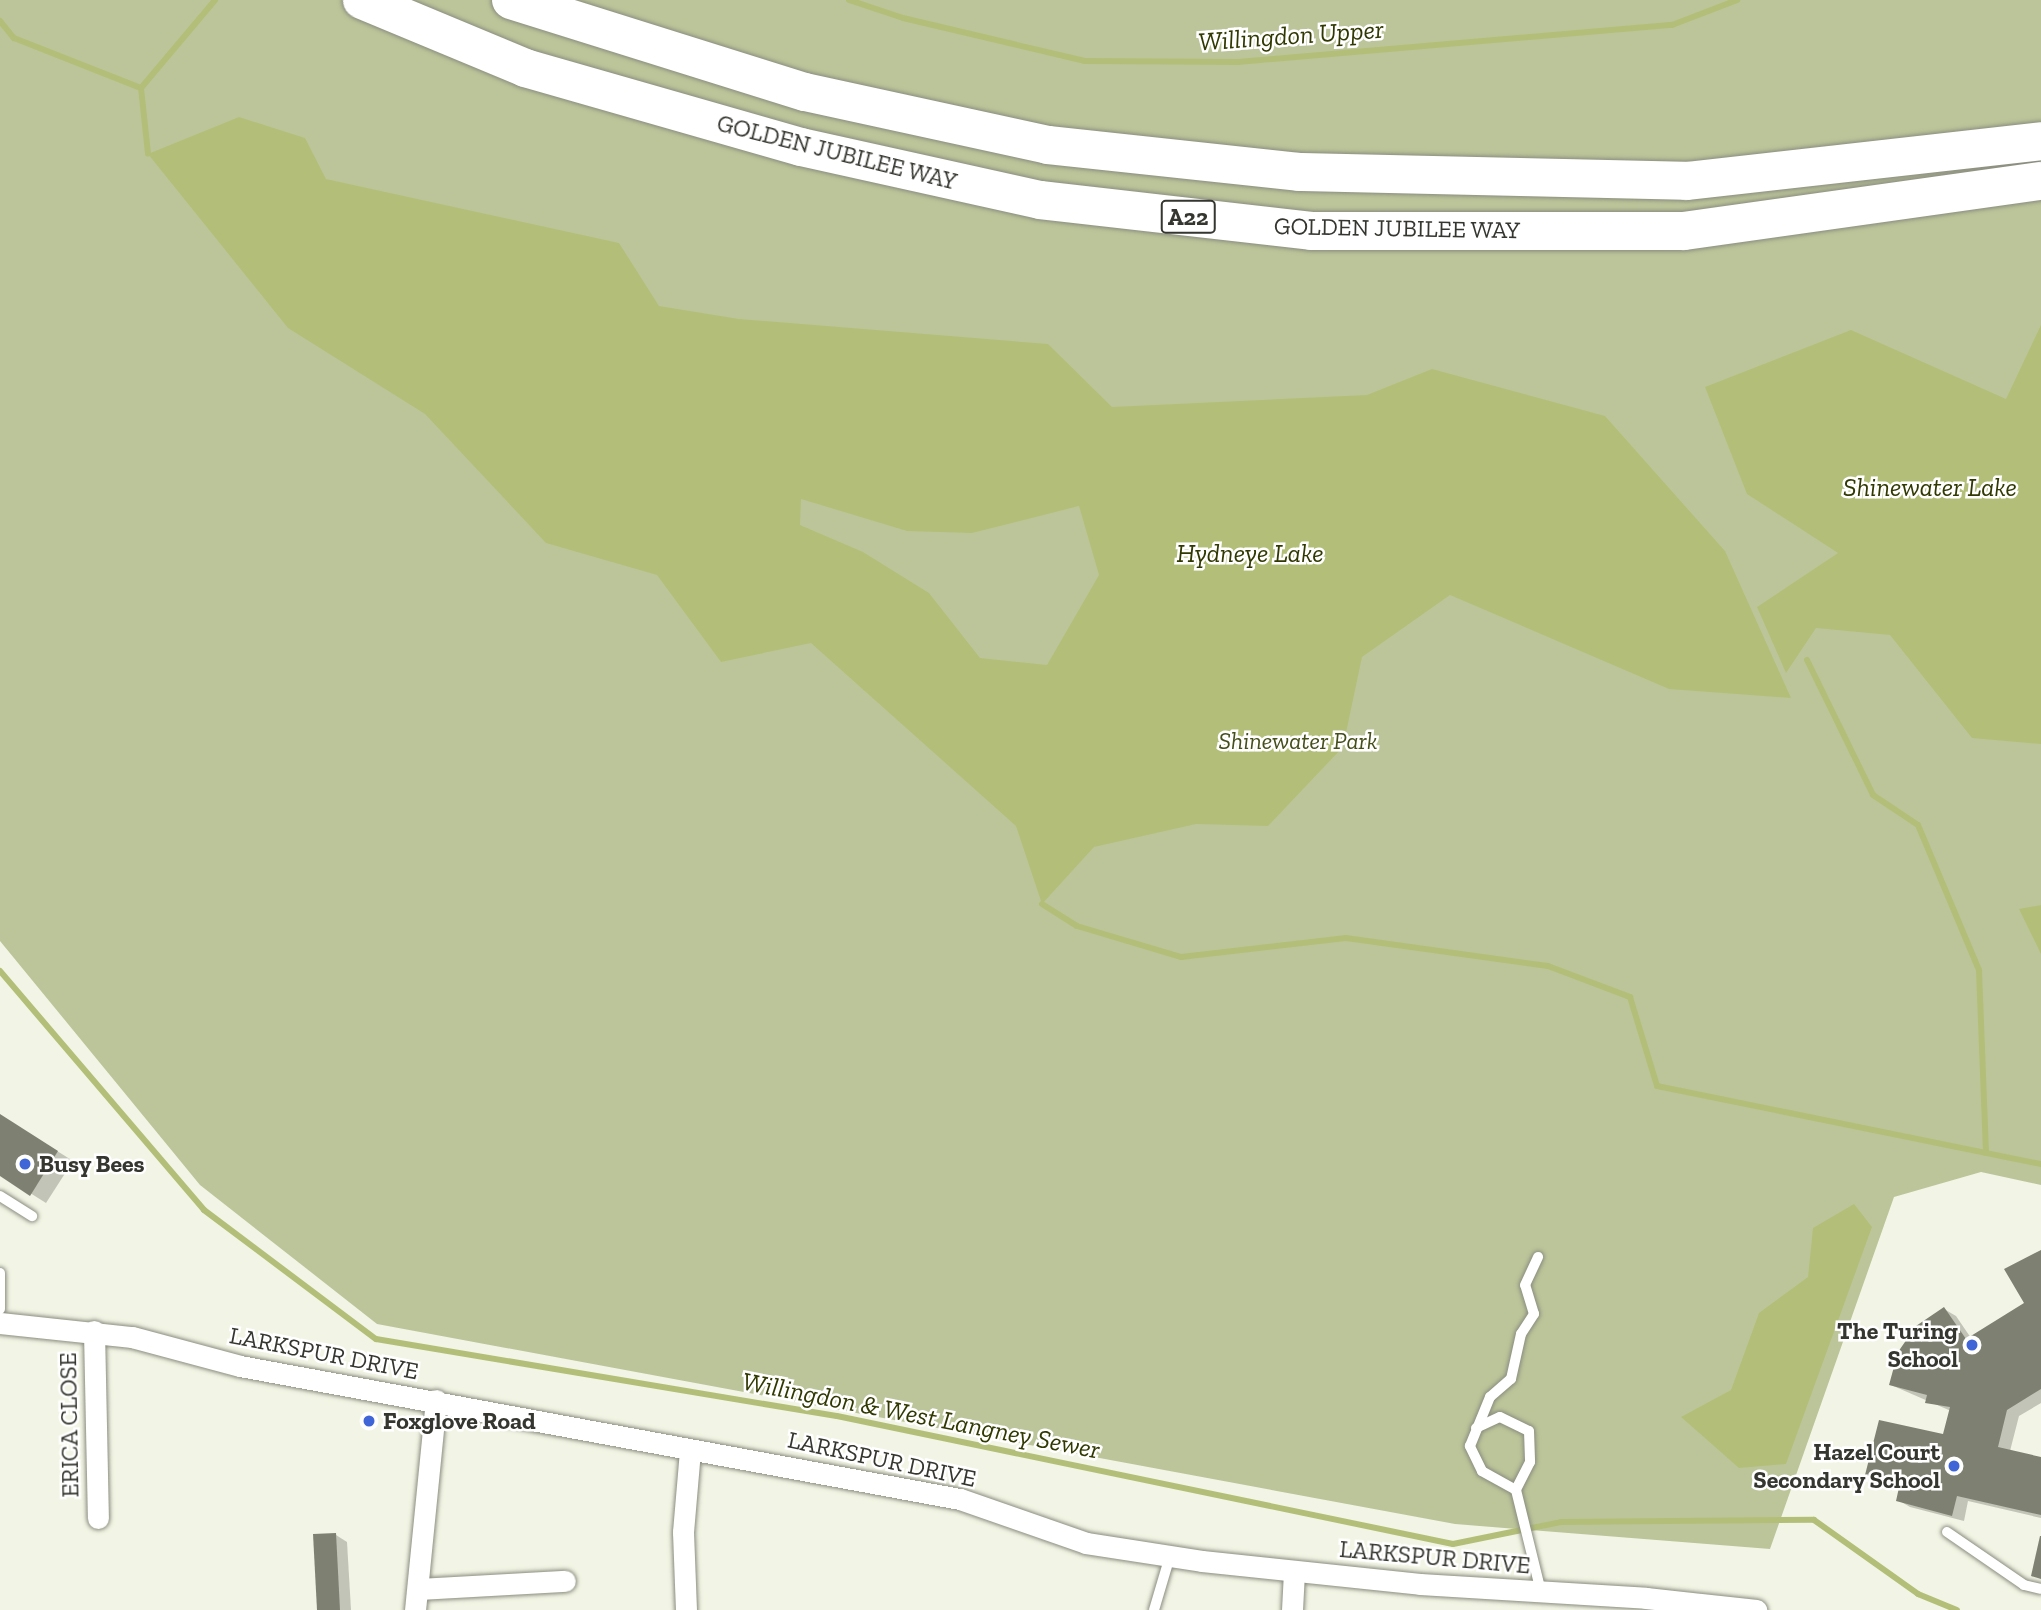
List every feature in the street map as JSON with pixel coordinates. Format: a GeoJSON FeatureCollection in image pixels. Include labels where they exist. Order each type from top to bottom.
{"type":"FeatureCollection","features":[{"type":"Feature","properties":{"kind":"highway","name":"GOLDEN JUBILEE WAY"},"geometry":{"type":"LineString","coordinates":[[362,0],[525,68],[802,147],[1040,200],[1311,230],[1684,231],[2041,181]]}},
{"type":"Feature","properties":{"kind":"highway","name":"GOLDEN JUBILEE WAY"},"geometry":{"type":"LineString","coordinates":[[511,0],[805,92],[1048,145],[1299,172],[1687,181],[2041,141]]}},
{"type":"Feature","properties":{"kind":"street","name":"LARKSPUR DRIVE"},"geometry":{"type":"LineString","coordinates":[[0,1323],[94,1331],[240,1366],[960,1499],[1086,1543],[1294,1571],[1541,1592],[1645,1604],[1756,1610]]}},
{"type":"Feature","properties":{"kind":"street","name":"ERICA CLOSE"},"geometry":{"type":"LineString","coordinates":[[94,1331],[98,1518]]}},
{"type":"Feature","properties":{"kind":"street"},"geometry":{"type":"LineString","coordinates":[[436,1401],[418,1600],[565,1581]]}},
{"type":"Feature","properties":{"kind":"street"},"geometry":{"type":"LineString","coordinates":[[686,1610],[683,1532],[690,1450]]}},
{"type":"Feature","properties":{"kind":"street"},"geometry":{"type":"LineString","coordinates":[[1292,1610],[1294,1571]]}},
{"type":"Feature","properties":{"kind":"lane"},"geometry":{"type":"LineString","coordinates":[[0,1196],[32,1216]]}},
{"type":"Feature","properties":{"kind":"lane"},"geometry":{"type":"LineString","coordinates":[[1516,1490],[1482,1471],[1473,1458],[1470,1446],[1490,1397],[1511,1379],[1521,1334],[1534,1314],[1525,1285],[1538,1257]]}},
{"type":"Feature","properties":{"kind":"lane"},"geometry":{"type":"LineString","coordinates":[[0,1273],[0,1309]]}},
{"type":"Feature","properties":{"kind":"lane"},"geometry":{"type":"LineString","coordinates":[[1475,1429],[1500,1418],[1529,1431],[1530,1462],[1516,1490],[1526,1523],[1533,1569],[1541,1592]]}},
{"type":"Feature","properties":{"kind":"lane"},"geometry":{"type":"LineString","coordinates":[[1947,1532],[2024,1586],[2041,1589]]}},
{"type":"Feature","properties":{"kind":"lane"},"geometry":{"type":"LineString","coordinates":[[1154,1610],[1170,1556]]}},
{"type":"Feature","properties":{"kind":"green space","name":"Shinewater Park"},"geometry":{"type":"Polygon","coordinates":[[[0,0],[2041,0],[2041,1185],[1981,1172],[1894,1197],[1770,1549],[1455,1524],[377,1324],[200,1185],[0,941],[0,0]]]}},
{"type":"Feature","properties":{"kind":"water","name":"Hydneye Lake"},"geometry":{"type":"Polygon","coordinates":[[[239,117],[305,138],[326,179],[619,243],[659,306],[739,319],[1048,344],[1112,407],[1367,395],[1432,369],[1605,416],[1725,551],[1791,698],[1669,689],[1450,595],[1362,657],[1343,747],[1268,826],[1196,824],[1094,847],[1042,904],[1016,826],[811,643],[721,662],[657,575],[546,543],[425,414],[288,328],[148,154],[239,117]],[[801,499],[800,525],[863,552],[929,593],[980,658],[1047,665],[1099,575],[1079,506],[972,533],[907,531],[801,499]]]}},
{"type":"Feature","properties":{"kind":"water","name":"Shinewater Lake"},"geometry":{"type":"Polygon","coordinates":[[[2041,325],[2041,744],[1972,738],[1890,635],[1816,628],[1786,673],[1757,607],[1838,553],[1747,494],[1705,387],[1851,330],[2006,399],[2041,325]]]}},
{"type":"Feature","properties":{"kind":"water"},"geometry":{"type":"Polygon","coordinates":[[[2041,905],[2041,954],[2019,909],[2041,905]]]}},
{"type":"Feature","properties":{"kind":"water"},"geometry":{"type":"Polygon","coordinates":[[[1854,1204],[1872,1227],[1786,1464],[1739,1468],[1681,1417],[1731,1390],[1759,1313],[1808,1277],[1813,1228],[1854,1204]]]}},
{"type":"Feature","properties":{"kind":"building","name":"Busy Bees"},"geometry":{"type":"Polygon","coordinates":[[[0,1114],[58,1151],[30,1196],[0,1176],[0,1114]]]}},
{"type":"Feature","properties":{"kind":"building"},"geometry":{"type":"Polygon","coordinates":[[[2041,1250],[2041,1389],[2007,1410],[1998,1447],[2041,1457],[2041,1515],[1957,1496],[1952,1516],[1896,1501],[1900,1483],[1865,1475],[1879,1420],[1943,1434],[1950,1407],[1925,1403],[1927,1395],[1889,1385],[1898,1352],[1916,1326],[1944,1307],[1966,1339],[2024,1303],[2004,1269],[2041,1250]]]}},
{"type":"Feature","properties":{"kind":"building"},"geometry":{"type":"Polygon","coordinates":[[[336,1533],[340,1610],[317,1610],[313,1534],[336,1533]]]}},
{"type":"Feature","properties":{"kind":"building"},"geometry":{"type":"Polygon","coordinates":[[[2041,1536],[2041,1579],[2031,1576],[2041,1536]]]}},
{"type":"Feature","properties":{"kind":"waterway","name":"Willingdon Upper"},"geometry":{"type":"LineString","coordinates":[[141,88],[215,0]]}},
{"type":"Feature","properties":{"kind":"waterway","name":"Willingdon Upper"},"geometry":{"type":"LineString","coordinates":[[849,0],[903,18],[1085,61],[1238,62],[1672,25],[1737,0]]}},
{"type":"Feature","properties":{"kind":"waterway"},"geometry":{"type":"LineString","coordinates":[[0,21],[14,38],[141,88]]}},
{"type":"Feature","properties":{"kind":"waterway"},"geometry":{"type":"LineString","coordinates":[[141,88],[148,154]]}},
{"type":"Feature","properties":{"kind":"waterway"},"geometry":{"type":"LineString","coordinates":[[1807,660],[1873,795],[1918,825],[1979,970],[1986,1153]]}},
{"type":"Feature","properties":{"kind":"waterway"},"geometry":{"type":"LineString","coordinates":[[1042,904],[1077,926],[1181,957],[1346,938],[1548,966],[1630,997],[1657,1086],[2041,1164]]}},
{"type":"Feature","properties":{"kind":"waterway","name":"Willingdon & West Langney Sewer"},"geometry":{"type":"LineString","coordinates":[[0,971],[204,1210],[376,1339],[837,1416],[1453,1544],[1561,1522],[1814,1520],[1918,1594],[1957,1610]]}},
{"type":"Feature","properties":{"kind":"place","name":"Busy Bees"},"geometry":{"type":"Point","coordinates":[25,1164]}},
{"type":"Feature","properties":{"kind":"place","name":"The Turing School"},"geometry":{"type":"Point","coordinates":[1972,1345]}},
{"type":"Feature","properties":{"kind":"place","name":"Foxglove Road"},"geometry":{"type":"Point","coordinates":[369,1421]}},
{"type":"Feature","properties":{"kind":"place","name":"Hazel Court Secondary School"},"geometry":{"type":"Point","coordinates":[1954,1466]}}]}
